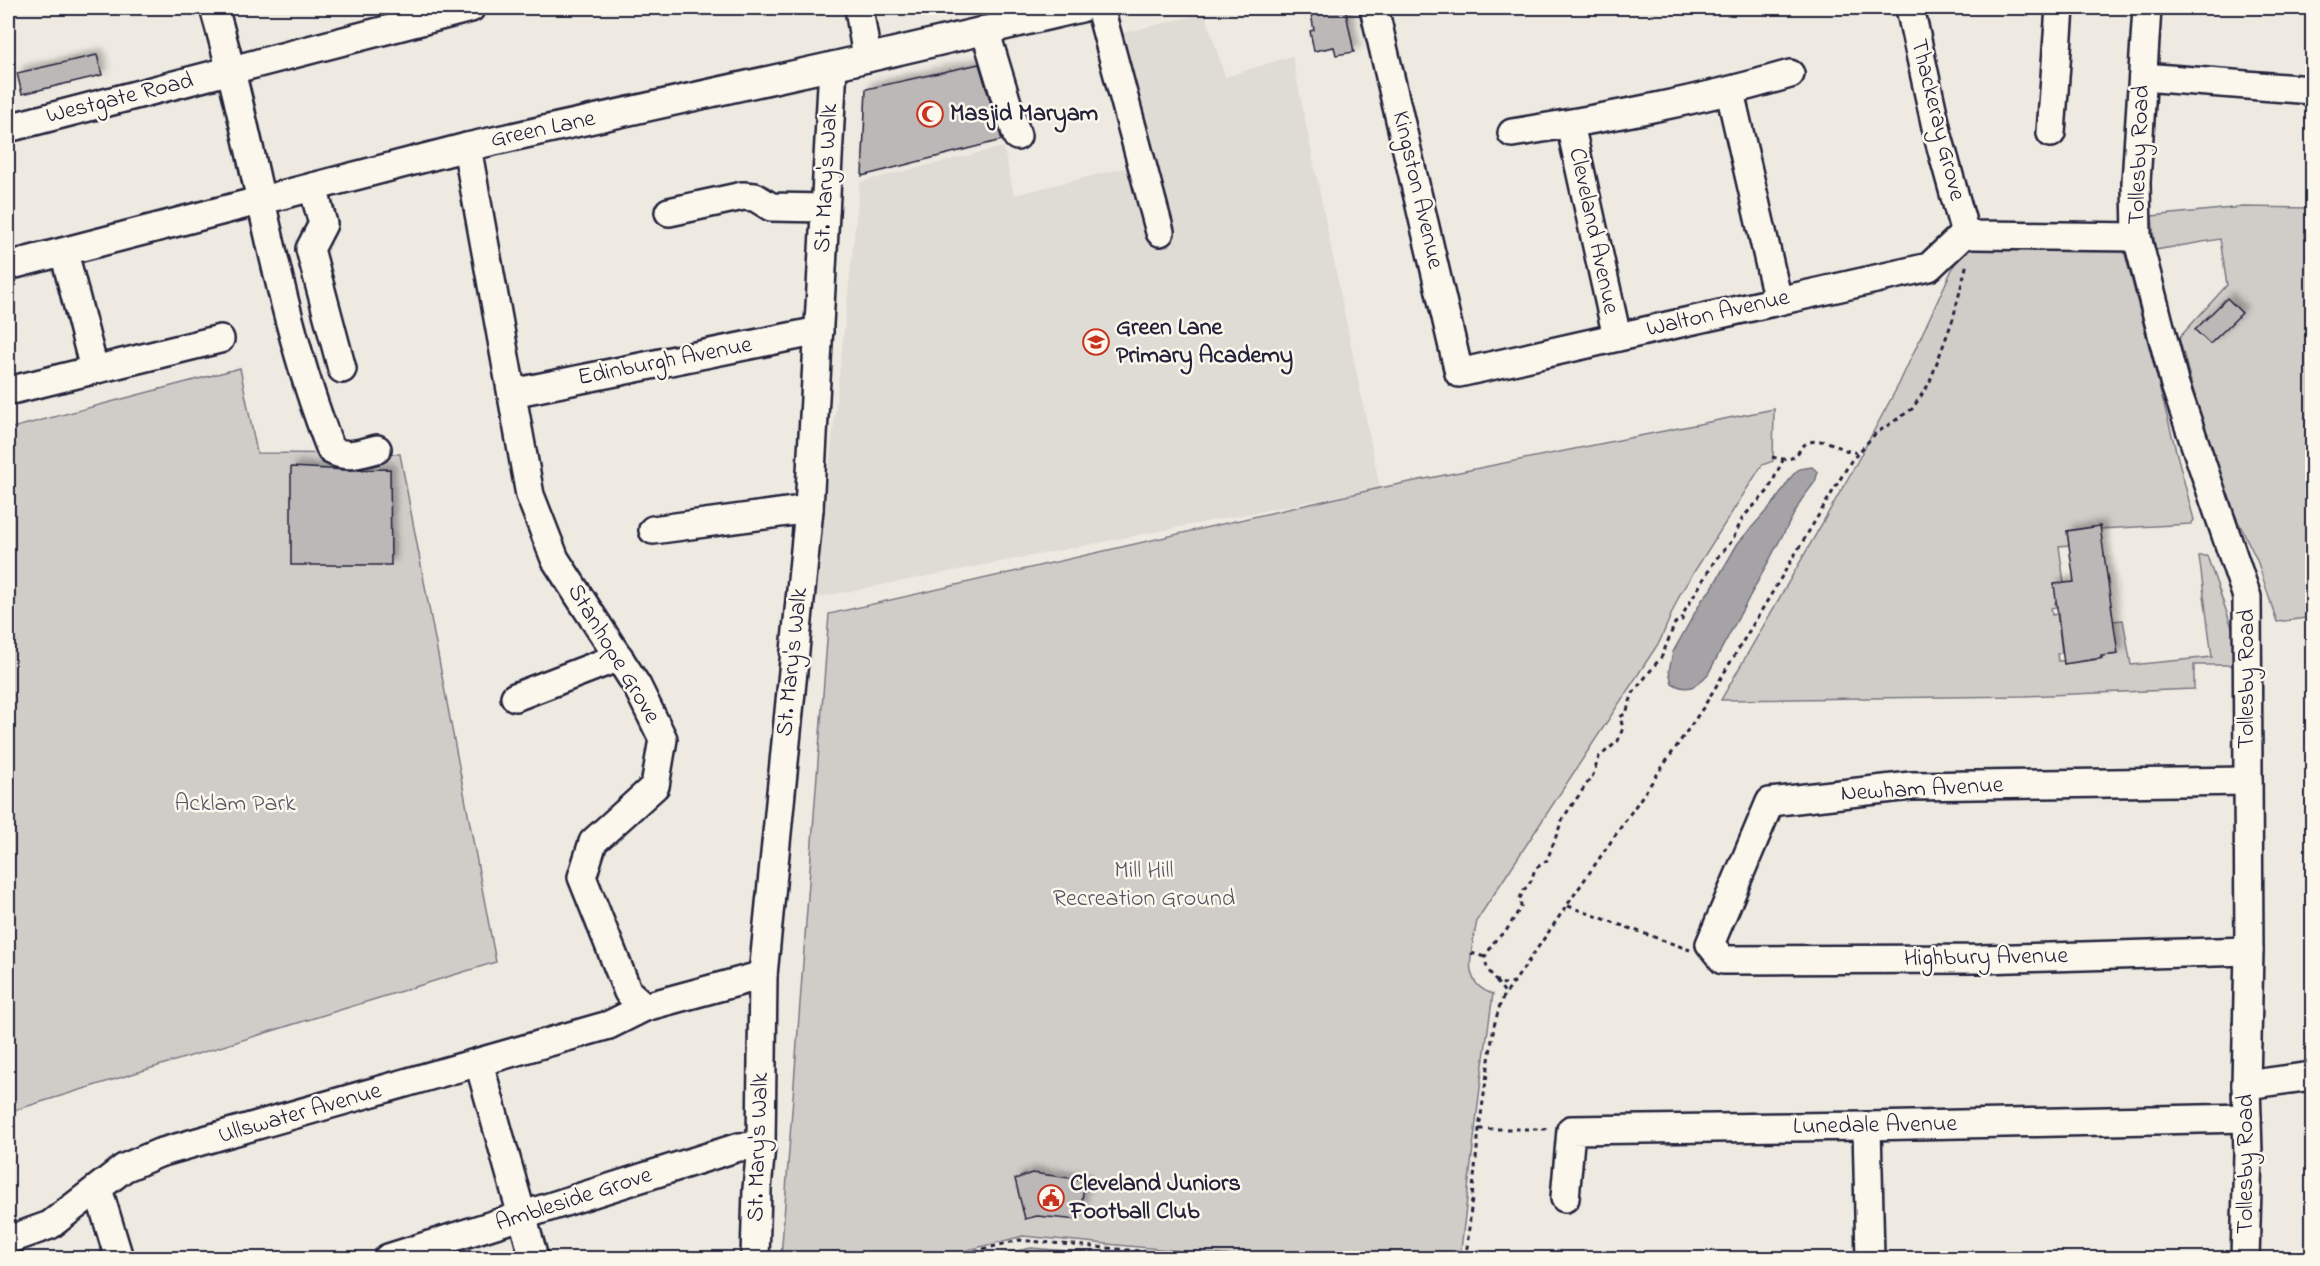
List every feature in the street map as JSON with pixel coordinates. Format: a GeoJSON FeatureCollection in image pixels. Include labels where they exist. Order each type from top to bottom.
{"type":"FeatureCollection","features":[{"type":"Feature","properties":{"kind":"street"},"geometry":{"type":"LineString","coordinates":[[214,8],[232,71],[270,242],[305,377],[331,450],[340,455],[350,456],[377,450]]}},
{"type":"Feature","properties":{"kind":"street","name":"Westgate Road"},"geometry":{"type":"LineString","coordinates":[[8,128],[471,8]]}},
{"type":"Feature","properties":{"kind":"street"},"geometry":{"type":"LineString","coordinates":[[859,8],[867,58]]}},
{"type":"Feature","properties":{"kind":"street","name":"Green Lane"},"geometry":{"type":"LineString","coordinates":[[8,266],[467,147],[833,66],[1081,8]]}},
{"type":"Feature","properties":{"kind":"street"},"geometry":{"type":"LineString","coordinates":[[1100,8],[1160,232]]}},
{"type":"Feature","properties":{"kind":"street","name":"Kingston Avenue"},"geometry":{"type":"LineString","coordinates":[[1374,8],[1459,373]]}},
{"type":"Feature","properties":{"kind":"street","name":"Thackeray Grove"},"geometry":{"type":"LineString","coordinates":[[1910,8],[1938,136],[1969,234]]}},
{"type":"Feature","properties":{"kind":"street"},"geometry":{"type":"LineString","coordinates":[[2051,133],[2060,8]]}},
{"type":"Feature","properties":{"kind":"street","name":"Tollesby Road"},"geometry":{"type":"LineString","coordinates":[[2147,8],[2136,182],[2137,237],[2175,385],[2247,597],[2249,951],[2245,1258]]}},
{"type":"Feature","properties":{"kind":"street"},"geometry":{"type":"LineString","coordinates":[[986,30],[1017,136]]}},
{"type":"Feature","properties":{"kind":"street","name":"St. Mary's Walk"},"geometry":{"type":"LineString","coordinates":[[755,1258],[756,1189],[761,1146],[763,975],[809,509],[833,66]]}},
{"type":"Feature","properties":{"kind":"street"},"geometry":{"type":"LineString","coordinates":[[1512,134],[1730,92],[1790,74]]}},
{"type":"Feature","properties":{"kind":"street"},"geometry":{"type":"LineString","coordinates":[[2143,77],[2313,90]]}},
{"type":"Feature","properties":{"kind":"street"},"geometry":{"type":"LineString","coordinates":[[1730,92],[1779,301]]}},
{"type":"Feature","properties":{"kind":"street","name":"Cleveland Avenue"},"geometry":{"type":"LineString","coordinates":[[1570,124],[1617,337]]}},
{"type":"Feature","properties":{"kind":"street","name":"Stanhope Grove"},"geometry":{"type":"LineString","coordinates":[[467,147],[530,495],[555,559],[620,657],[663,739],[655,786],[593,842],[582,877],[628,992],[645,1008]]}},
{"type":"Feature","properties":{"kind":"street"},"geometry":{"type":"LineString","coordinates":[[313,187],[323,224],[310,249],[342,369]]}},
{"type":"Feature","properties":{"kind":"street"},"geometry":{"type":"LineString","coordinates":[[669,212],[743,196],[755,197],[771,207],[825,208]]}},
{"type":"Feature","properties":{"kind":"street"},"geometry":{"type":"LineString","coordinates":[[1969,234],[2137,237]]}},
{"type":"Feature","properties":{"kind":"street","name":"Walton Avenue"},"geometry":{"type":"LineString","coordinates":[[1459,373],[1929,267],[1969,234]]}},
{"type":"Feature","properties":{"kind":"street"},"geometry":{"type":"LineString","coordinates":[[64,252],[93,369]]}},
{"type":"Feature","properties":{"kind":"street","name":"Edinburgh Avenue"},"geometry":{"type":"LineString","coordinates":[[512,393],[819,331]]}},
{"type":"Feature","properties":{"kind":"street"},"geometry":{"type":"LineString","coordinates":[[8,391],[220,339]]}},
{"type":"Feature","properties":{"kind":"street"},"geometry":{"type":"LineString","coordinates":[[653,530],[809,509]]}},
{"type":"Feature","properties":{"kind":"street"},"geometry":{"type":"LineString","coordinates":[[515,697],[620,657]]}},
{"type":"Feature","properties":{"kind":"street","name":"Newham Avenue"},"geometry":{"type":"LineString","coordinates":[[1723,960],[1710,944],[1770,802],[1911,786],[2248,781]]}},
{"type":"Feature","properties":{"kind":"street","name":"Highbury Avenue"},"geometry":{"type":"LineString","coordinates":[[1723,960],[1980,959],[2249,951]]}},
{"type":"Feature","properties":{"kind":"street"},"geometry":{"type":"LineString","coordinates":[[645,1008],[763,975]]}},
{"type":"Feature","properties":{"kind":"street","name":"Ullswater Avenue"},"geometry":{"type":"LineString","coordinates":[[8,1240],[50,1225],[124,1168],[159,1153],[479,1064],[609,1025],[645,1008]]}},
{"type":"Feature","properties":{"kind":"street"},"geometry":{"type":"LineString","coordinates":[[479,1064],[534,1258]]}},
{"type":"Feature","properties":{"kind":"street"},"geometry":{"type":"LineString","coordinates":[[2246,1085],[2313,1076]]}},
{"type":"Feature","properties":{"kind":"street","name":"Lunedale Avenue"},"geometry":{"type":"LineString","coordinates":[[1571,1130],[2247,1118]]}},
{"type":"Feature","properties":{"kind":"street"},"geometry":{"type":"LineString","coordinates":[[1867,1126],[1870,1258]]}},
{"type":"Feature","properties":{"kind":"street"},"geometry":{"type":"LineString","coordinates":[[1565,1198],[1571,1130]]}},
{"type":"Feature","properties":{"kind":"street","name":"Ambleside Grove"},"geometry":{"type":"LineString","coordinates":[[388,1258],[738,1147],[761,1146]]}},
{"type":"Feature","properties":{"kind":"street"},"geometry":{"type":"LineString","coordinates":[[98,1189],[120,1258]]}},
{"type":"Feature","properties":{"kind":"street"},"geometry":{"type":"LineString","coordinates":[[756,1189],[769,1213],[766,1258]]}},
{"type":"Feature","properties":{"kind":"path"},"geometry":{"type":"LineString","coordinates":[[1466,1258],[1479,1129],[1494,1026],[1506,994],[1703,708],[1858,452],[1875,434],[1912,409],[1929,384],[1953,319],[1969,234]]}},
{"type":"Feature","properties":{"kind":"path"},"geometry":{"type":"LineString","coordinates":[[1772,457],[1783,460],[1794,458],[1800,448],[1814,441],[1829,441],[1851,453],[1858,452]]}},
{"type":"Feature","properties":{"kind":"path"},"geometry":{"type":"LineString","coordinates":[[1506,994],[1487,968],[1485,957],[1496,939],[1506,932],[1521,906],[1520,898],[1524,890],[1531,881],[1535,869],[1546,860],[1563,818],[1593,775],[1599,757],[1618,741],[1623,728],[1620,717],[1626,712],[1633,693],[1662,656],[1675,623],[1682,620],[1690,601],[1715,560],[1732,541],[1743,517],[1768,491],[1783,460]]}},
{"type":"Feature","properties":{"kind":"path"},"geometry":{"type":"LineString","coordinates":[[1568,906],[1687,950]]}},
{"type":"Feature","properties":{"kind":"path"},"geometry":{"type":"LineString","coordinates":[[1471,953],[1485,957]]}},
{"type":"Feature","properties":{"kind":"path"},"geometry":{"type":"LineString","coordinates":[[1495,980],[1504,984],[1515,982]]}},
{"type":"Feature","properties":{"kind":"path"},"geometry":{"type":"LineString","coordinates":[[1479,1129],[1571,1130]]}},
{"type":"Feature","properties":{"kind":"path"},"geometry":{"type":"LineString","coordinates":[[948,1258],[1019,1240],[1215,1258]]}},
{"type":"Feature","properties":{"kind":"shaded area","name":"Green Lane Primary Academy"},"geometry":{"type":"Polygon","coordinates":[[[1205,13],[1225,77],[1292,56],[1380,488],[815,598],[860,182],[1003,147],[1014,195],[1129,167],[1099,39],[1205,13]]]}},
{"type":"Feature","properties":{"kind":"shaded area"},"geometry":{"type":"Polygon","coordinates":[[[1812,467],[1818,472],[1815,482],[1802,499],[1708,674],[1700,682],[1688,688],[1672,683],[1669,671],[1673,652],[1738,543],[1776,500],[1792,476],[1799,469],[1812,467]]]}},
{"type":"Feature","properties":{"kind":"green space"},"geometry":{"type":"Polygon","coordinates":[[[2242,207],[2312,208],[2312,617],[2277,622],[2257,560],[2218,480],[2179,338],[2227,285],[2220,239],[2155,250],[2152,216],[2242,207]]]}},
{"type":"Feature","properties":{"kind":"green space"},"geometry":{"type":"Polygon","coordinates":[[[2121,239],[2194,520],[2191,524],[2100,529],[2099,526],[2067,531],[2069,545],[2059,546],[2064,583],[2055,602],[2056,607],[2051,608],[2052,615],[2057,614],[2062,653],[2057,654],[2058,661],[2064,661],[2064,664],[2101,659],[2101,656],[2118,654],[2113,621],[2123,620],[2131,665],[2212,657],[2199,556],[2207,556],[2234,633],[2238,665],[2194,665],[2194,689],[2025,696],[1721,700],[1851,473],[1899,384],[1962,248],[2121,239]]]}},
{"type":"Feature","properties":{"kind":"green space","name":"Acklam Park"},"geometry":{"type":"Polygon","coordinates":[[[240,368],[257,453],[400,454],[496,962],[15,1110],[8,1060],[8,429],[240,368]]]}},
{"type":"Feature","properties":{"kind":"green space","name":"Mill Hill Recreation Ground"},"geometry":{"type":"Polygon","coordinates":[[[1774,409],[1773,461],[1762,465],[1680,594],[1660,641],[1477,920],[1470,963],[1472,973],[1475,982],[1482,989],[1493,994],[1460,1258],[1254,1258],[1023,1236],[937,1258],[781,1258],[829,614],[1380,488],[1774,409]]]}},
{"type":"Feature","properties":{"kind":"green space"},"geometry":{"type":"Polygon","coordinates":[[[1031,1248],[1151,1258],[982,1258],[1031,1248]]]}},
{"type":"Feature","properties":{"kind":"building"},"geometry":{"type":"Polygon","coordinates":[[[1345,8],[1354,52],[1336,55],[1334,47],[1314,51],[1310,31],[1314,30],[1311,14],[1345,8]]]}},
{"type":"Feature","properties":{"kind":"building"},"geometry":{"type":"Polygon","coordinates":[[[97,55],[102,75],[22,94],[17,73],[97,55]]]}},
{"type":"Feature","properties":{"kind":"building","name":"Masjid Maryam"},"geometry":{"type":"Polygon","coordinates":[[[979,64],[1002,140],[862,176],[866,89],[979,64]]]}},
{"type":"Feature","properties":{"kind":"building"},"geometry":{"type":"Polygon","coordinates":[[[2227,298],[2242,313],[2210,344],[2195,330],[2227,298]]]}},
{"type":"Feature","properties":{"kind":"building"},"geometry":{"type":"Polygon","coordinates":[[[291,467],[347,470],[390,469],[391,565],[291,565],[291,467]]]}},
{"type":"Feature","properties":{"kind":"building"},"geometry":{"type":"Polygon","coordinates":[[[2100,526],[2118,654],[2064,664],[2054,584],[2074,582],[2067,531],[2100,526]]]}},
{"type":"Feature","properties":{"kind":"building","name":"Cleveland Juniors Football Club"},"geometry":{"type":"Polygon","coordinates":[[[1032,1173],[1085,1180],[1079,1220],[1037,1216],[1025,1219],[1015,1179],[1032,1173]]]}},
{"type":"Feature","properties":{"kind":"place","name":"Masjid Maryam"},"geometry":{"type":"Point","coordinates":[930,114]}},
{"type":"Feature","properties":{"kind":"place","name":"Green Lane Primary Academy"},"geometry":{"type":"Point","coordinates":[1096,342]}},
{"type":"Feature","properties":{"kind":"place","name":"Cleveland Juniors Football Club"},"geometry":{"type":"Point","coordinates":[1051,1198]}}]}
